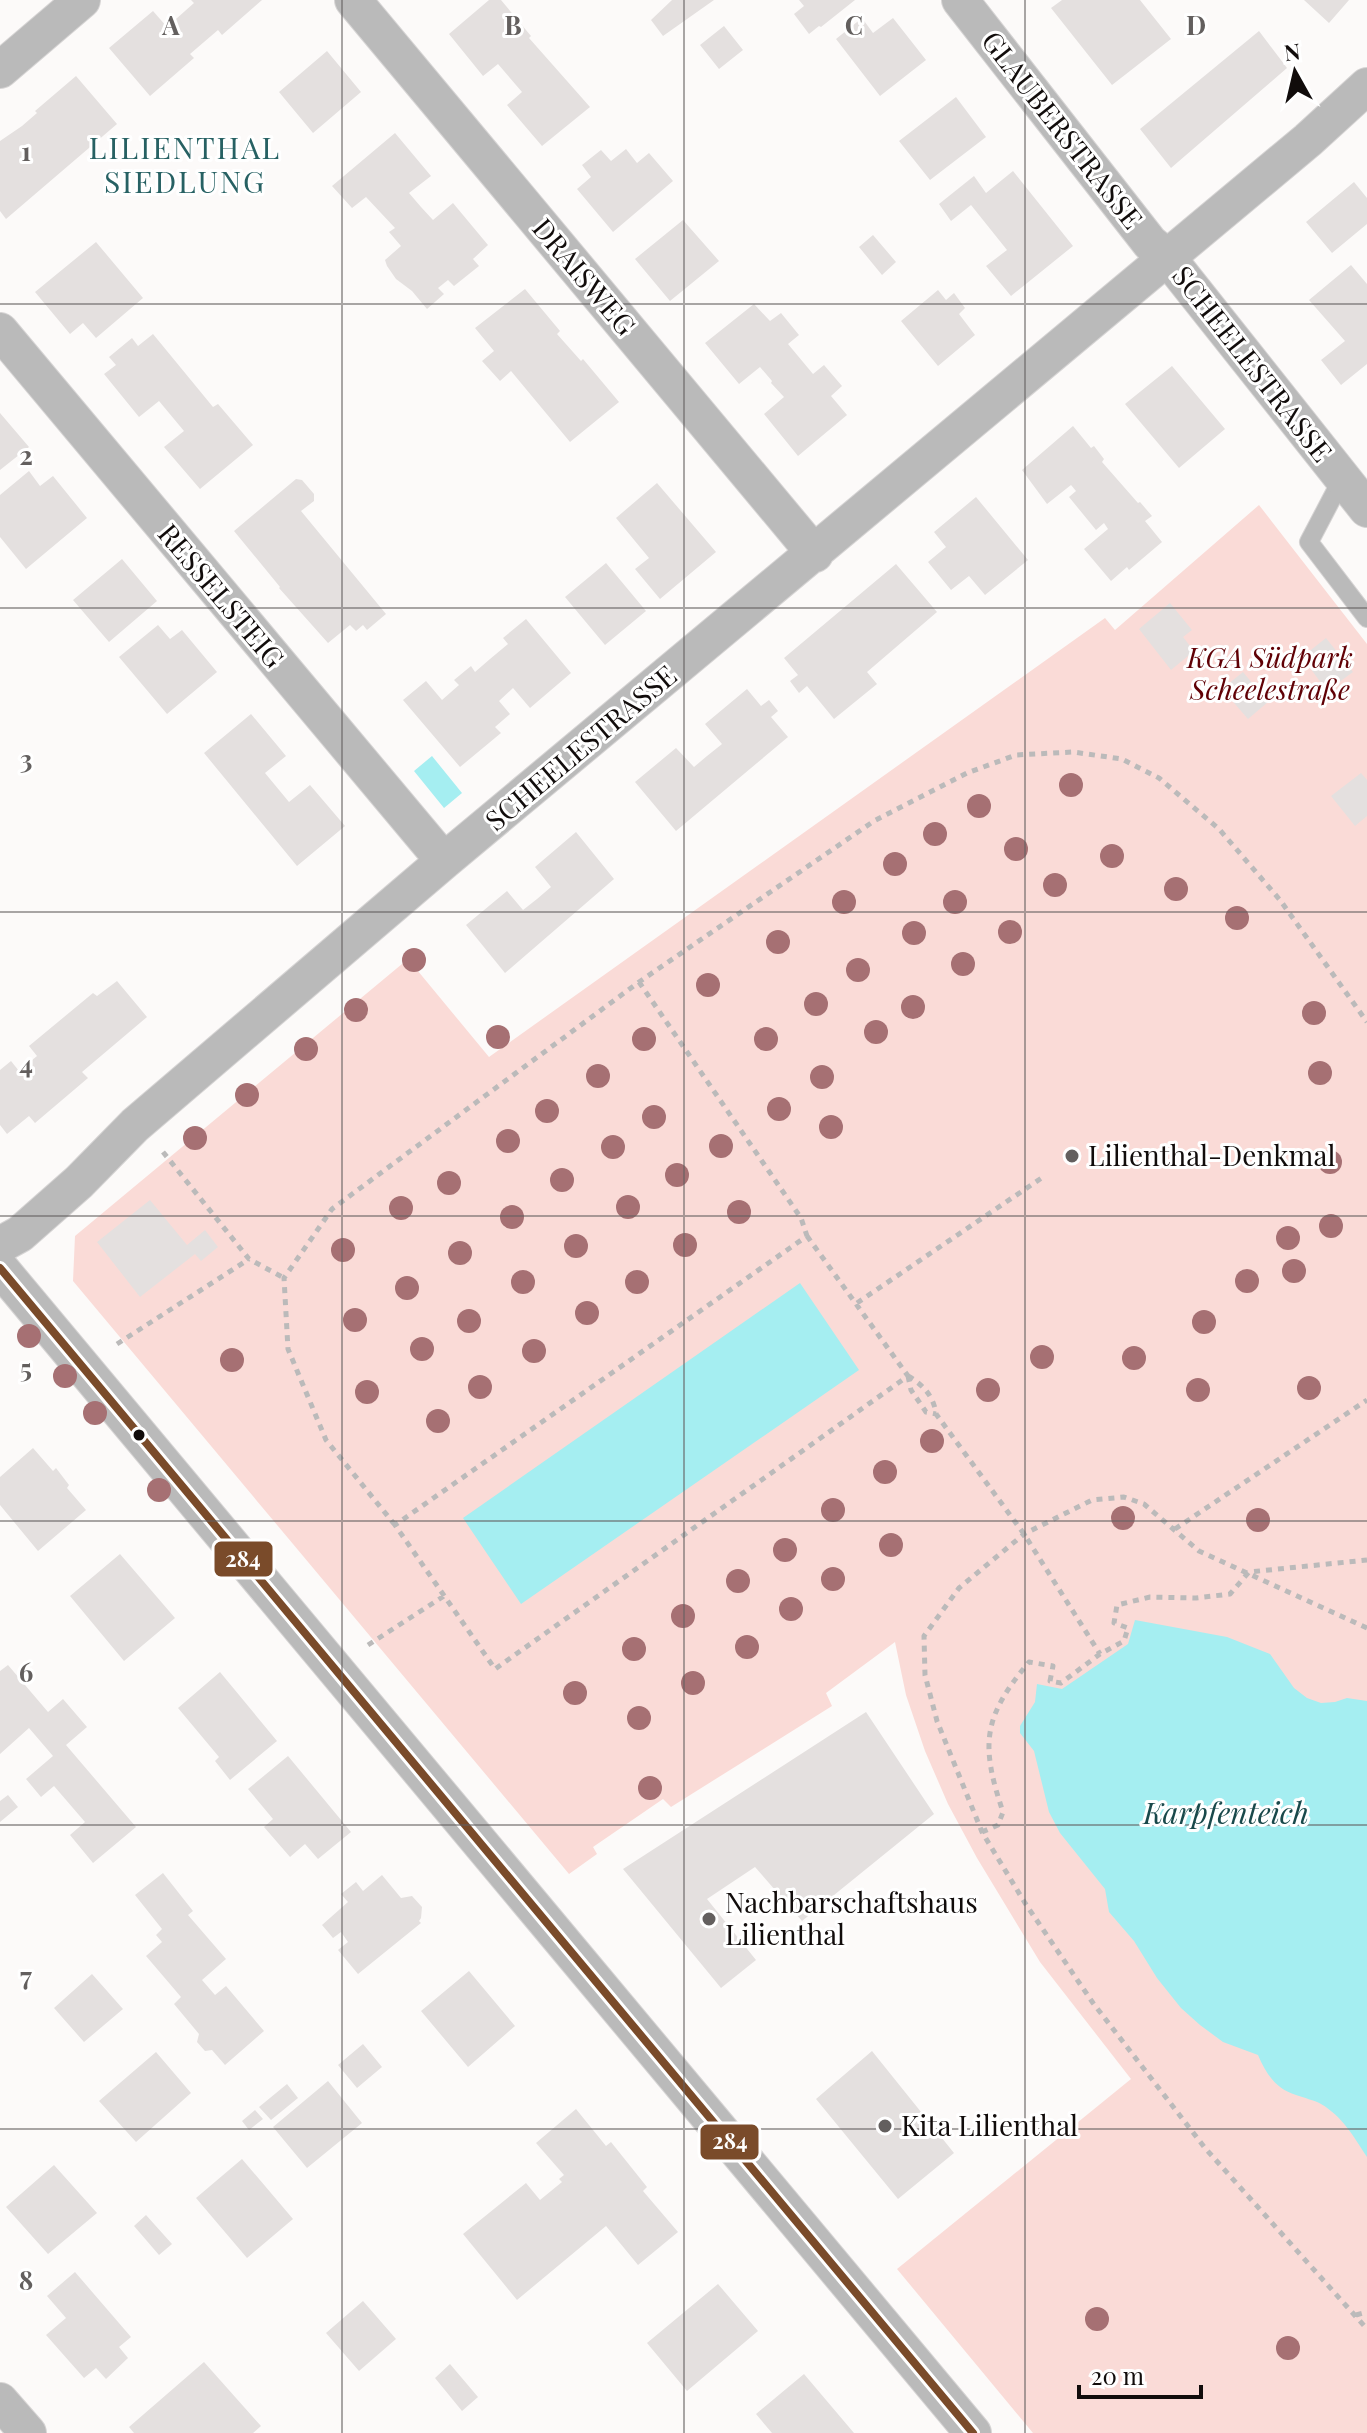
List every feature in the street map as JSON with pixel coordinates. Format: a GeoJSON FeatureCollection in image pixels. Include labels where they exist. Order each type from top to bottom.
{"type":"FeatureCollection","features":[{"type":"Feature","properties":{"kind":"street"},"geometry":{"type":"LineString","coordinates":[[0,70],[82,0]]}},
{"type":"Feature","properties":{"kind":"street","name":"DRAISWEG"},"geometry":{"type":"LineString","coordinates":[[353,0],[815,554]]}},
{"type":"Feature","properties":{"kind":"street","name":"GLAUBERSTRASSE"},"geometry":{"type":"LineString","coordinates":[[960,0],[1150,243],[1167,257]]}},
{"type":"Feature","properties":{"kind":"street","name":"SCHEELESTRASSE"},"geometry":{"type":"LineString","coordinates":[[0,1245],[20,1234],[79,1182],[135,1125],[444,861],[815,554],[1308,140],[1367,86]]}},
{"type":"Feature","properties":{"kind":"street","name":"SCHEELESTRASSE"},"geometry":{"type":"LineString","coordinates":[[1167,257],[1367,509]]}},
{"type":"Feature","properties":{"kind":"street","name":"RESSELSTEIG"},"geometry":{"type":"LineString","coordinates":[[0,331],[444,861]]}},
{"type":"Feature","properties":{"kind":"street"},"geometry":{"type":"LineString","coordinates":[[0,1268],[973,2433]]}},
{"type":"Feature","properties":{"kind":"street"},"geometry":{"type":"LineString","coordinates":[[0,2401],[28,2433]]}},
{"type":"Feature","properties":{"kind":"lane"},"geometry":{"type":"LineString","coordinates":[[1342,479],[1309,542],[1367,618]]}},
{"type":"Feature","properties":{"kind":"path"},"geometry":{"type":"LineString","coordinates":[[908,1376],[495,1669],[395,1525],[326,1440],[288,1349],[284,1278],[332,1209],[639,982],[874,821],[967,773],[1016,755],[1073,752],[1122,759],[1159,778],[1219,829],[1280,900],[1367,1022]]}},
{"type":"Feature","properties":{"kind":"path"},"geometry":{"type":"LineString","coordinates":[[639,982],[801,1218],[807,1236],[908,1376],[911,1390],[926,1412],[936,1414]]}},
{"type":"Feature","properties":{"kind":"path"},"geometry":{"type":"LineString","coordinates":[[163,1152],[249,1259],[284,1278]]}},
{"type":"Feature","properties":{"kind":"path"},"geometry":{"type":"LineString","coordinates":[[857,1303],[1043,1177]]}},
{"type":"Feature","properties":{"kind":"path"},"geometry":{"type":"LineString","coordinates":[[395,1525],[807,1236]]}},
{"type":"Feature","properties":{"kind":"path"},"geometry":{"type":"LineString","coordinates":[[117,1344],[249,1259]]}},
{"type":"Feature","properties":{"kind":"path"},"geometry":{"type":"LineString","coordinates":[[908,1376],[921,1383],[935,1405],[936,1414],[1024,1534],[1100,1654]]}},
{"type":"Feature","properties":{"kind":"path"},"geometry":{"type":"LineString","coordinates":[[1175,1529],[1367,1400]]}},
{"type":"Feature","properties":{"kind":"path"},"geometry":{"type":"LineString","coordinates":[[1367,1628],[1199,1551],[1144,1504],[1124,1497],[1092,1500],[1024,1534],[959,1588],[924,1636],[925,1675],[937,1721],[982,1832],[1025,1903],[1093,2003],[1205,2148],[1367,2329]]}},
{"type":"Feature","properties":{"kind":"path"},"geometry":{"type":"LineString","coordinates":[[982,1832],[998,1825],[1003,1812],[992,1780],[988,1747],[994,1714],[1008,1686],[1029,1662],[1053,1666],[1050,1681],[1061,1683],[1100,1654],[1124,1641],[1128,1628],[1114,1623],[1117,1605],[1150,1597],[1196,1598],[1230,1594],[1249,1572],[1367,1560]]}},
{"type":"Feature","properties":{"kind":"path"},"geometry":{"type":"LineString","coordinates":[[368,1645],[444,1596]]}},
{"type":"Feature","properties":{"kind":"path"},"geometry":{"type":"LineString","coordinates":[[1356,2315],[1367,2312]]}},
{"type":"Feature","properties":{"kind":"green space","name":"KGA Südpark Scheelestraße"},"geometry":{"type":"Polygon","coordinates":[[[1259,505],[1367,644],[1367,2433],[1033,2433],[897,2269],[1131,2079],[1040,1962],[977,1858],[948,1804],[925,1751],[906,1695],[895,1642],[826,1693],[832,1706],[671,1807],[663,1799],[593,1847],[597,1854],[569,1874],[73,1281],[75,1236],[408,959],[489,1057],[1105,618],[1115,630],[1259,505]]]}},
{"type":"Feature","properties":{"kind":"water"},"geometry":{"type":"Polygon","coordinates":[[[432,756],[462,793],[444,808],[414,771],[432,756]]]}},
{"type":"Feature","properties":{"kind":"water"},"geometry":{"type":"Polygon","coordinates":[[[800,1283],[859,1370],[521,1604],[463,1518],[800,1283]]]}},
{"type":"Feature","properties":{"kind":"water","name":"Karpfenteich"},"geometry":{"type":"Polygon","coordinates":[[[1135,1620],[1227,1637],[1270,1654],[1294,1688],[1307,1698],[1321,1703],[1347,1698],[1367,1701],[1367,2157],[1347,2128],[1328,2109],[1277,2085],[1258,2055],[1223,2042],[1181,2008],[1157,1978],[1134,1941],[1109,1912],[1105,1889],[1060,1833],[1049,1812],[1034,1751],[1020,1733],[1020,1726],[1035,1702],[1037,1684],[1062,1689],[1128,1644],[1135,1620]]]}},
{"type":"Feature","properties":{"kind":"building"},"geometry":{"type":"Polygon","coordinates":[[[191,0],[262,0],[222,35],[218,30],[190,54],[194,58],[150,96],[109,48],[153,11],[167,27],[194,3],[191,0]]]}},
{"type":"Feature","properties":{"kind":"building"},"geometry":{"type":"Polygon","coordinates":[[[489,0],[501,0],[531,36],[529,38],[590,107],[542,146],[507,105],[522,92],[498,64],[483,76],[449,34],[489,0]]]}},
{"type":"Feature","properties":{"kind":"building"},"geometry":{"type":"Polygon","coordinates":[[[672,0],[714,0],[663,36],[651,20],[672,0]]]}},
{"type":"Feature","properties":{"kind":"building"},"geometry":{"type":"Polygon","coordinates":[[[799,0],[855,0],[809,34],[794,14],[804,6],[799,0]]]}},
{"type":"Feature","properties":{"kind":"building"},"geometry":{"type":"Polygon","coordinates":[[[1062,0],[1140,0],[1171,39],[1112,85],[1051,8],[1062,0]]]}},
{"type":"Feature","properties":{"kind":"building"},"geometry":{"type":"Polygon","coordinates":[[[1304,0],[1349,0],[1329,23],[1304,0]]]}},
{"type":"Feature","properties":{"kind":"building"},"geometry":{"type":"Polygon","coordinates":[[[862,18],[873,33],[893,18],[926,60],[880,96],[836,39],[862,18]]]}},
{"type":"Feature","properties":{"kind":"building"},"geometry":{"type":"Polygon","coordinates":[[[724,26],[743,50],[719,69],[700,45],[724,26]]]}},
{"type":"Feature","properties":{"kind":"building"},"geometry":{"type":"Polygon","coordinates":[[[1259,31],[1287,68],[1171,168],[1140,129],[1259,31]]]}},
{"type":"Feature","properties":{"kind":"building"},"geometry":{"type":"Polygon","coordinates":[[[327,51],[361,92],[313,133],[279,92],[327,51]]]}},
{"type":"Feature","properties":{"kind":"building"},"geometry":{"type":"Polygon","coordinates":[[[76,76],[117,124],[6,219],[0,211],[0,141],[22,126],[76,76]]]}},
{"type":"Feature","properties":{"kind":"building"},"geometry":{"type":"Polygon","coordinates":[[[956,97],[986,137],[930,180],[899,141],[956,97]]]}},
{"type":"Feature","properties":{"kind":"building"},"geometry":{"type":"Polygon","coordinates":[[[395,133],[431,176],[409,193],[433,220],[453,203],[488,245],[473,259],[479,266],[454,286],[448,280],[438,288],[444,294],[427,309],[387,266],[385,260],[401,246],[389,232],[395,228],[366,197],[352,208],[332,186],[395,133]]]}},
{"type":"Feature","properties":{"kind":"building"},"geometry":{"type":"Polygon","coordinates":[[[626,149],[637,163],[649,153],[673,181],[613,232],[577,189],[591,177],[582,165],[601,150],[611,161],[626,149]]]}},
{"type":"Feature","properties":{"kind":"building"},"geometry":{"type":"Polygon","coordinates":[[[1013,171],[1073,246],[1011,296],[986,266],[1007,250],[971,205],[951,221],[939,204],[974,176],[986,193],[1013,171]]]}},
{"type":"Feature","properties":{"kind":"building"},"geometry":{"type":"Polygon","coordinates":[[[1354,182],[1367,198],[1367,224],[1332,253],[1306,222],[1354,182]]]}},
{"type":"Feature","properties":{"kind":"building"},"geometry":{"type":"Polygon","coordinates":[[[683,220],[719,261],[670,301],[635,259],[683,220]]]}},
{"type":"Feature","properties":{"kind":"building"},"geometry":{"type":"Polygon","coordinates":[[[873,235],[896,262],[882,275],[859,247],[873,235]]]}},
{"type":"Feature","properties":{"kind":"building"},"geometry":{"type":"Polygon","coordinates":[[[96,242],[143,298],[96,338],[83,323],[70,334],[35,292],[96,242]]]}},
{"type":"Feature","properties":{"kind":"building"},"geometry":{"type":"Polygon","coordinates":[[[1351,265],[1367,284],[1367,364],[1341,385],[1321,360],[1345,341],[1309,300],[1351,265]]]}},
{"type":"Feature","properties":{"kind":"building"},"geometry":{"type":"Polygon","coordinates":[[[525,289],[560,331],[557,334],[619,402],[570,442],[511,371],[500,381],[482,361],[494,351],[475,328],[525,289]]]}},
{"type":"Feature","properties":{"kind":"building"},"geometry":{"type":"Polygon","coordinates":[[[938,290],[946,300],[954,293],[965,308],[959,314],[975,335],[938,366],[901,321],[938,290]]]}},
{"type":"Feature","properties":{"kind":"building"},"geometry":{"type":"Polygon","coordinates":[[[754,304],[770,321],[781,313],[799,335],[788,344],[813,374],[824,365],[842,386],[831,396],[847,415],[798,456],[764,414],[784,397],[772,381],[760,367],[739,384],[705,343],[754,304]]]}},
{"type":"Feature","properties":{"kind":"building"},"geometry":{"type":"Polygon","coordinates":[[[153,334],[213,407],[218,404],[253,445],[200,489],[164,447],[184,431],[159,401],[139,417],[104,374],[116,365],[109,357],[132,338],[138,346],[153,334]]]}},
{"type":"Feature","properties":{"kind":"building"},"geometry":{"type":"Polygon","coordinates":[[[1172,366],[1225,429],[1179,468],[1125,404],[1172,366]]]}},
{"type":"Feature","properties":{"kind":"building"},"geometry":{"type":"Polygon","coordinates":[[[0,413],[29,447],[0,470],[0,413]]]}},
{"type":"Feature","properties":{"kind":"building"},"geometry":{"type":"Polygon","coordinates":[[[1073,426],[1091,448],[1094,446],[1104,459],[1102,462],[1152,516],[1145,521],[1162,542],[1111,581],[1084,549],[1108,529],[1104,523],[1096,530],[1069,497],[1076,491],[1071,485],[1047,504],[1022,470],[1073,426]]]}},
{"type":"Feature","properties":{"kind":"building"},"geometry":{"type":"Polygon","coordinates":[[[29,471],[40,486],[53,476],[87,518],[26,569],[0,537],[0,495],[29,471]]]}},
{"type":"Feature","properties":{"kind":"building"},"geometry":{"type":"Polygon","coordinates":[[[296,479],[302,480],[314,494],[314,501],[301,511],[386,614],[367,630],[363,625],[356,631],[350,625],[328,643],[234,531],[296,479]]]}},
{"type":"Feature","properties":{"kind":"building"},"geometry":{"type":"Polygon","coordinates":[[[657,483],[716,552],[660,599],[635,569],[649,558],[616,518],[657,483]]]}},
{"type":"Feature","properties":{"kind":"building"},"geometry":{"type":"Polygon","coordinates":[[[976,497],[1028,560],[985,595],[969,576],[951,590],[928,562],[946,547],[934,532],[976,497]]]}},
{"type":"Feature","properties":{"kind":"building"},"geometry":{"type":"Polygon","coordinates":[[[122,559],[157,601],[109,642],[73,600],[122,559]]]}},
{"type":"Feature","properties":{"kind":"building"},"geometry":{"type":"Polygon","coordinates":[[[606,563],[646,611],[605,645],[565,597],[606,563]]]}},
{"type":"Feature","properties":{"kind":"building"},"geometry":{"type":"Polygon","coordinates":[[[896,564],[937,612],[867,672],[877,684],[834,719],[807,686],[799,693],[790,681],[798,675],[784,658],[896,564]]]}},
{"type":"Feature","properties":{"kind":"building"},"geometry":{"type":"Polygon","coordinates":[[[1170,603],[1192,630],[1183,637],[1194,651],[1171,670],[1139,629],[1170,603]]]}},
{"type":"Feature","properties":{"kind":"building"},"geometry":{"type":"Polygon","coordinates":[[[526,619],[571,673],[530,708],[513,688],[499,701],[510,714],[495,727],[501,733],[460,767],[403,700],[426,681],[442,700],[459,685],[454,680],[471,666],[475,672],[508,644],[503,638],[526,619]]]}},
{"type":"Feature","properties":{"kind":"building"},"geometry":{"type":"Polygon","coordinates":[[[158,625],[170,639],[182,630],[217,672],[167,714],[119,657],[158,625]]]}},
{"type":"Feature","properties":{"kind":"building"},"geometry":{"type":"Polygon","coordinates":[[[1326,638],[1353,672],[1327,691],[1302,657],[1326,638]]]}},
{"type":"Feature","properties":{"kind":"building"},"geometry":{"type":"Polygon","coordinates":[[[1243,672],[1268,702],[1248,719],[1222,689],[1243,672]]]}},
{"type":"Feature","properties":{"kind":"building"},"geometry":{"type":"Polygon","coordinates":[[[747,689],[761,706],[769,700],[778,711],[771,717],[788,737],[676,831],[635,782],[676,748],[694,767],[722,744],[705,724],[747,689]]]}},
{"type":"Feature","properties":{"kind":"building"},"geometry":{"type":"Polygon","coordinates":[[[251,714],[286,756],[265,773],[289,802],[310,785],[345,826],[297,866],[204,753],[251,714]]]}},
{"type":"Feature","properties":{"kind":"building"},"geometry":{"type":"Polygon","coordinates":[[[1361,773],[1367,780],[1367,816],[1355,826],[1331,796],[1361,773]]]}},
{"type":"Feature","properties":{"kind":"building"},"geometry":{"type":"Polygon","coordinates":[[[576,832],[614,879],[505,973],[466,925],[507,891],[523,910],[537,899],[551,887],[535,867],[576,832]]]}},
{"type":"Feature","properties":{"kind":"building"},"geometry":{"type":"Polygon","coordinates":[[[117,981],[147,1017],[82,1072],[88,1078],[35,1123],[29,1116],[7,1134],[0,1125],[0,1070],[11,1061],[19,1071],[37,1056],[29,1046],[93,993],[97,996],[117,981]]]}},
{"type":"Feature","properties":{"kind":"building"},"geometry":{"type":"Polygon","coordinates":[[[150,1200],[187,1245],[205,1230],[218,1247],[201,1261],[195,1254],[140,1297],[97,1242],[150,1200]]]}},
{"type":"Feature","properties":{"kind":"building"},"geometry":{"type":"Polygon","coordinates":[[[33,1448],[53,1471],[56,1468],[69,1485],[67,1488],[86,1510],[38,1551],[0,1505],[0,1477],[33,1448]]]}},
{"type":"Feature","properties":{"kind":"building"},"geometry":{"type":"Polygon","coordinates":[[[120,1554],[175,1618],[124,1661],[70,1596],[120,1554]]]}},
{"type":"Feature","properties":{"kind":"building"},"geometry":{"type":"Polygon","coordinates":[[[8,1665],[48,1712],[63,1699],[87,1727],[66,1745],[136,1827],[93,1863],[70,1835],[85,1822],[54,1786],[41,1797],[26,1779],[53,1756],[29,1728],[0,1754],[0,1671],[8,1665]]]}},
{"type":"Feature","properties":{"kind":"building"},"geometry":{"type":"Polygon","coordinates":[[[220,1672],[277,1741],[230,1780],[215,1761],[219,1757],[178,1708],[220,1672]]]}},
{"type":"Feature","properties":{"kind":"building"},"geometry":{"type":"Polygon","coordinates":[[[866,1712],[934,1814],[802,1921],[755,1867],[707,1899],[756,1960],[721,1988],[623,1869],[866,1712]]]}},
{"type":"Feature","properties":{"kind":"building"},"geometry":{"type":"Polygon","coordinates":[[[288,1756],[351,1832],[318,1859],[305,1844],[290,1857],[264,1827],[273,1819],[248,1789],[288,1756]]]}},
{"type":"Feature","properties":{"kind":"building"},"geometry":{"type":"Polygon","coordinates":[[[8,1795],[18,1807],[0,1822],[0,1801],[8,1795]]]}},
{"type":"Feature","properties":{"kind":"building"},"geometry":{"type":"Polygon","coordinates":[[[163,1873],[193,1911],[188,1915],[226,1959],[202,1980],[215,1995],[226,1986],[264,2031],[225,2065],[212,2050],[205,2051],[197,2042],[199,2034],[174,2004],[181,1997],[146,1956],[162,1942],[156,1935],[162,1929],[135,1895],[163,1873]]]}},
{"type":"Feature","properties":{"kind":"building"},"geometry":{"type":"Polygon","coordinates":[[[382,1875],[401,1898],[412,1896],[422,1907],[421,1923],[358,1974],[338,1950],[348,1942],[341,1932],[333,1938],[322,1925],[348,1902],[341,1894],[356,1882],[363,1891],[382,1875]]]}},
{"type":"Feature","properties":{"kind":"building"},"geometry":{"type":"Polygon","coordinates":[[[469,1971],[515,2026],[468,2067],[421,2011],[469,1971]]]}},
{"type":"Feature","properties":{"kind":"building"},"geometry":{"type":"Polygon","coordinates":[[[92,1974],[123,2009],[84,2042],[54,2008],[92,1974]]]}},
{"type":"Feature","properties":{"kind":"building"},"geometry":{"type":"Polygon","coordinates":[[[363,2044],[382,2067],[357,2088],[338,2065],[363,2044]]]}},
{"type":"Feature","properties":{"kind":"building","name":"Kita Lilienthal"},"geometry":{"type":"Polygon","coordinates":[[[872,2051],[954,2153],[898,2199],[816,2099],[872,2051]]]}},
{"type":"Feature","properties":{"kind":"building"},"geometry":{"type":"Polygon","coordinates":[[[156,2052],[191,2093],[136,2142],[99,2101],[156,2052]]]}},
{"type":"Feature","properties":{"kind":"building"},"geometry":{"type":"Polygon","coordinates":[[[328,2081],[362,2123],[307,2168],[273,2127],[328,2081]]]}},
{"type":"Feature","properties":{"kind":"building"},"geometry":{"type":"Polygon","coordinates":[[[287,2084],[298,2098],[271,2120],[259,2107],[287,2084]]]}},
{"type":"Feature","properties":{"kind":"building"},"geometry":{"type":"Polygon","coordinates":[[[576,2109],[606,2146],[611,2142],[647,2187],[643,2191],[678,2232],[638,2265],[606,2226],[517,2300],[463,2234],[526,2183],[540,2200],[562,2182],[559,2179],[564,2175],[536,2143],[576,2109]]]}},
{"type":"Feature","properties":{"kind":"building"},"geometry":{"type":"Polygon","coordinates":[[[255,2110],[263,2119],[249,2130],[242,2121],[255,2110]]]}},
{"type":"Feature","properties":{"kind":"building"},"geometry":{"type":"Polygon","coordinates":[[[242,2159],[293,2219],[247,2258],[196,2198],[242,2159]]]}},
{"type":"Feature","properties":{"kind":"building"},"geometry":{"type":"Polygon","coordinates":[[[54,2165],[97,2213],[48,2254],[6,2207],[54,2165]]]}},
{"type":"Feature","properties":{"kind":"building"},"geometry":{"type":"Polygon","coordinates":[[[146,2215],[172,2244],[159,2255],[134,2226],[146,2215]]]}},
{"type":"Feature","properties":{"kind":"building"},"geometry":{"type":"Polygon","coordinates":[[[75,2272],[131,2337],[119,2347],[128,2358],[106,2379],[96,2368],[84,2378],[46,2335],[66,2318],[47,2296],[75,2272]]]}},
{"type":"Feature","properties":{"kind":"building"},"geometry":{"type":"Polygon","coordinates":[[[718,2284],[758,2331],[687,2391],[647,2343],[718,2284]]]}},
{"type":"Feature","properties":{"kind":"building"},"geometry":{"type":"Polygon","coordinates":[[[363,2301],[396,2339],[359,2371],[326,2333],[363,2301]]]}},
{"type":"Feature","properties":{"kind":"building"},"geometry":{"type":"Polygon","coordinates":[[[204,2362],[261,2426],[253,2433],[134,2433],[129,2427],[204,2362]]]}},
{"type":"Feature","properties":{"kind":"building"},"geometry":{"type":"Polygon","coordinates":[[[450,2364],[478,2397],[462,2411],[435,2378],[450,2364]]]}},
{"type":"Feature","properties":{"kind":"building"},"geometry":{"type":"Polygon","coordinates":[[[804,2374],[854,2433],[772,2433],[756,2414],[804,2374]]]}},
{"type":"Feature","properties":{"kind":"transit line","name":"284"},"geometry":{"type":"LineString","coordinates":[[0,1268],[973,2433]]}},
{"type":"Feature","properties":{"kind":"place","name":"Lilienthal-Denkmal"},"geometry":{"type":"Point","coordinates":[1072,1156]}},
{"type":"Feature","properties":{"kind":"place","name":"Nachbarschaftshaus Lilienthal"},"geometry":{"type":"Point","coordinates":[709,1919]}},
{"type":"Feature","properties":{"kind":"place","name":"Kita Lilienthal"},"geometry":{"type":"Point","coordinates":[885,2126]}},
{"type":"Feature","properties":{"kind":"district","name":"LILIENTHAL SIEDLUNG"},"geometry":{"type":"Point","coordinates":[185,166]}}]}
